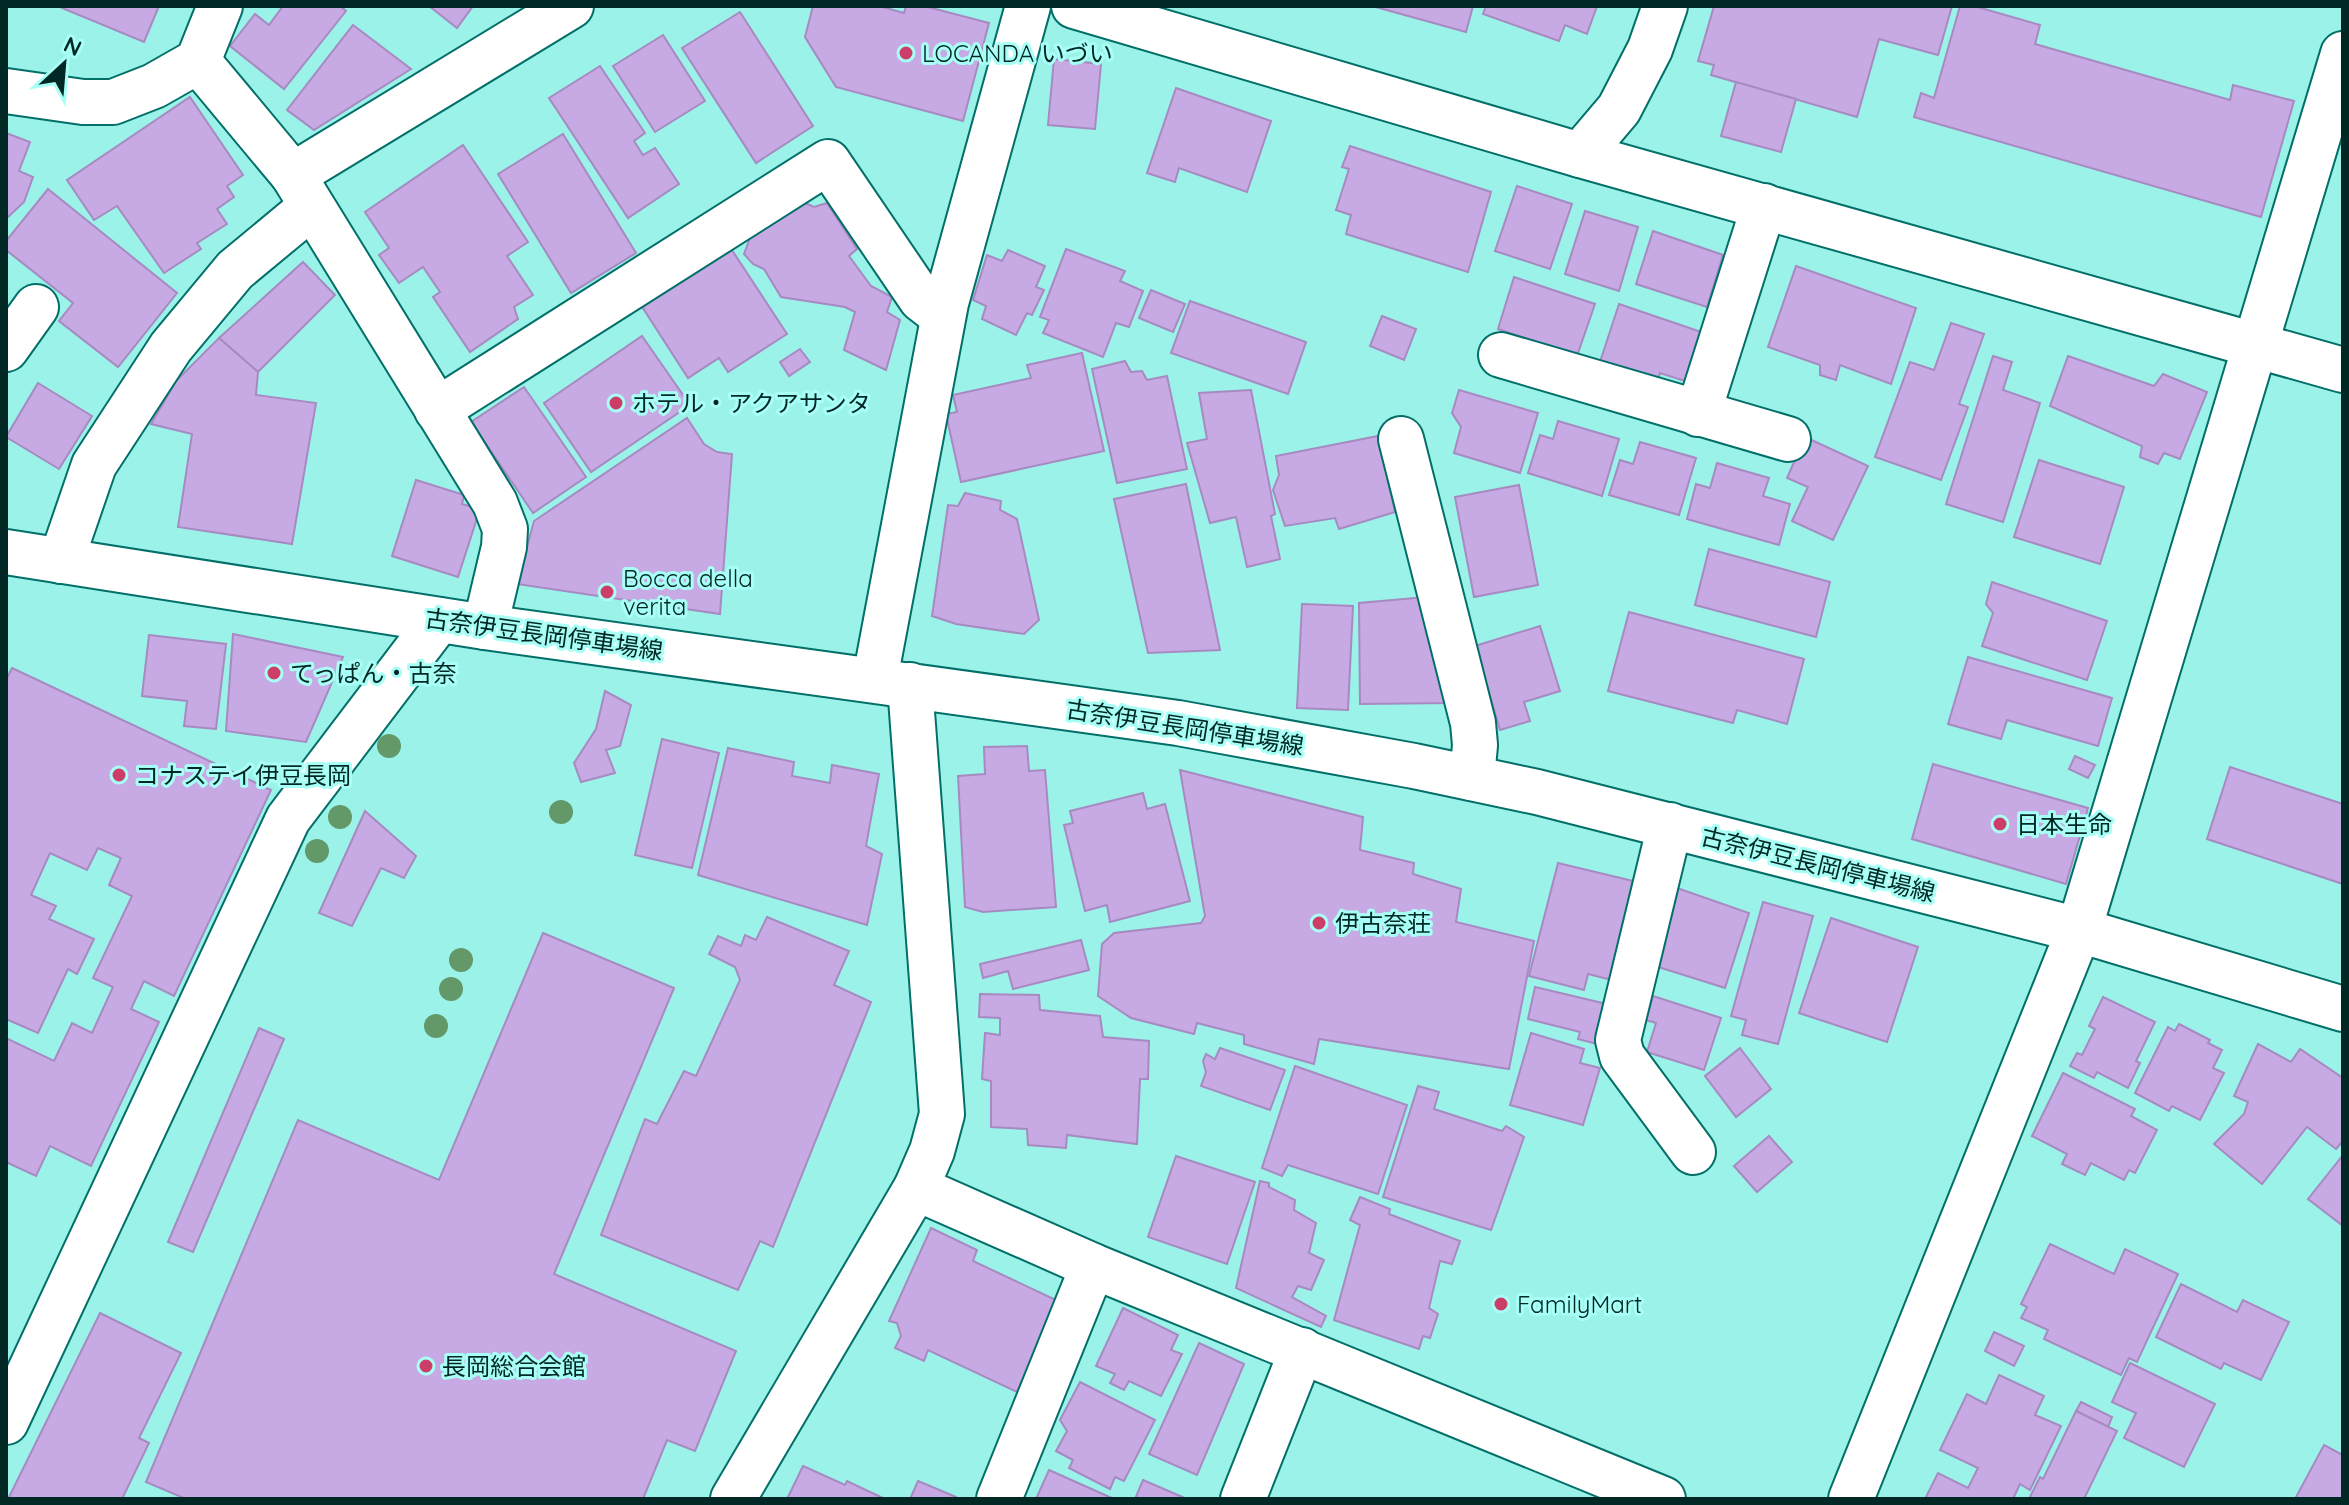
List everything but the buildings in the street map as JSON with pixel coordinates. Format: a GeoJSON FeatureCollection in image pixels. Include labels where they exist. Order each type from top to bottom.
{"type":"FeatureCollection","features":[{"type":"Feature","properties":{"kind":"street"},"geometry":{"type":"LineString","coordinates":[[6,91],[83,102],[113,102],[154,86],[198,61],[220,6]]}},
{"type":"Feature","properties":{"kind":"street"},"geometry":{"type":"LineString","coordinates":[[61,561],[94,465],[171,347],[302,191],[571,6]]}},
{"type":"Feature","properties":{"kind":"street"},"geometry":{"type":"LineString","coordinates":[[733,1499],[916,1188],[932,1151],[942,1114],[893,682],[943,316],[1028,6]]}},
{"type":"Feature","properties":{"kind":"street"},"geometry":{"type":"LineString","coordinates":[[1074,6],[1580,155],[2343,370]]}},
{"type":"Feature","properties":{"kind":"street"},"geometry":{"type":"LineString","coordinates":[[1580,155],[1619,109],[1650,49],[1665,6]]}},
{"type":"Feature","properties":{"kind":"street"},"geometry":{"type":"LineString","coordinates":[[1851,1499],[2079,930],[2343,54]]}},
{"type":"Feature","properties":{"kind":"street"},"geometry":{"type":"LineString","coordinates":[[198,61],[302,191],[495,503],[505,529],[504,547],[485,627]]}},
{"type":"Feature","properties":{"kind":"street"},"geometry":{"type":"LineString","coordinates":[[437,410],[828,162],[921,299],[943,316]]}},
{"type":"Feature","properties":{"kind":"street"},"geometry":{"type":"LineString","coordinates":[[1698,414],[1764,206]]}},
{"type":"Feature","properties":{"kind":"street"},"geometry":{"type":"LineString","coordinates":[[6,349],[36,307]]}},
{"type":"Feature","properties":{"kind":"street"},"geometry":{"type":"LineString","coordinates":[[1501,355],[1788,439]]}},
{"type":"Feature","properties":{"kind":"street"},"geometry":{"type":"LineString","coordinates":[[1401,439],[1473,723],[1472,778]]}},
{"type":"Feature","properties":{"kind":"street","name":"古奈伊豆長岡停車場線"},"geometry":{"type":"LineString","coordinates":[[6,552],[485,627],[1178,723],[1472,778],[1670,825],[2079,930],[2343,1009]]}},
{"type":"Feature","properties":{"kind":"street"},"geometry":{"type":"LineString","coordinates":[[6,1422],[288,819],[439,620]]}},
{"type":"Feature","properties":{"kind":"street"},"geometry":{"type":"LineString","coordinates":[[1670,825],[1618,1040],[1622,1056],[1693,1152]]}},
{"type":"Feature","properties":{"kind":"street"},"geometry":{"type":"LineString","coordinates":[[916,1188],[1093,1266],[1663,1499]]}},
{"type":"Feature","properties":{"kind":"street"},"geometry":{"type":"LineString","coordinates":[[999,1499],[1093,1266]]}},
{"type":"Feature","properties":{"kind":"street"},"geometry":{"type":"LineString","coordinates":[[1243,1499],[1302,1350]]}},
{"type":"Feature","properties":{"kind":"place","name":"LOCANDA いづい"},"geometry":{"type":"Point","coordinates":[906,53]}},
{"type":"Feature","properties":{"kind":"place","name":"ホテル・アクアサンタ"},"geometry":{"type":"Point","coordinates":[616,403]}},
{"type":"Feature","properties":{"kind":"place","name":"Bocca della verita"},"geometry":{"type":"Point","coordinates":[607,592]}},
{"type":"Feature","properties":{"kind":"place","name":"てっぱん・古奈"},"geometry":{"type":"Point","coordinates":[274,673]}},
{"type":"Feature","properties":{"kind":"place","name":"コナステイ伊豆長岡"},"geometry":{"type":"Point","coordinates":[119,775]}},
{"type":"Feature","properties":{"kind":"place","name":"日本生命"},"geometry":{"type":"Point","coordinates":[2000,824]}},
{"type":"Feature","properties":{"kind":"place","name":"伊古奈荘"},"geometry":{"type":"Point","coordinates":[1319,923]}},
{"type":"Feature","properties":{"kind":"place","name":"FamilyMart"},"geometry":{"type":"Point","coordinates":[1501,1304]}},
{"type":"Feature","properties":{"kind":"place","name":"長岡総合会館"},"geometry":{"type":"Point","coordinates":[426,1366]}}]}
